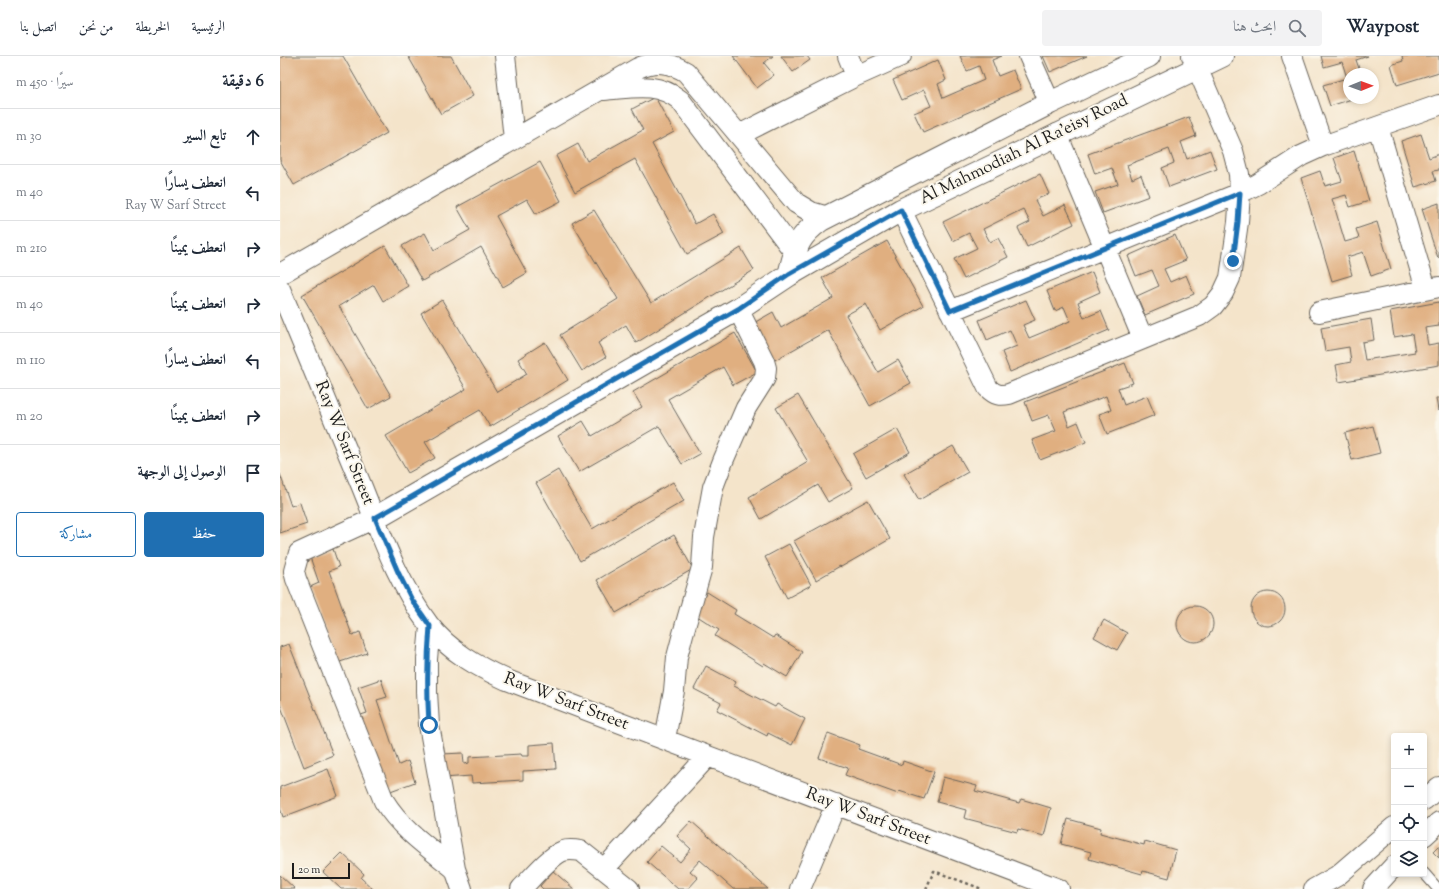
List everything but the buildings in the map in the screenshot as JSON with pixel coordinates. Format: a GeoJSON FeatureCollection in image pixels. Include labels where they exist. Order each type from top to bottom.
{"type":"FeatureCollection","features":[{"type":"Feature","properties":{"kind":"street"},"geometry":{"type":"LineString","coordinates":[[505,56],[514,140]]}},
{"type":"Feature","properties":{"kind":"street"},"geometry":{"type":"LineString","coordinates":[[848,56],[856,76]]}},
{"type":"Feature","properties":{"kind":"street"},"geometry":{"type":"LineString","coordinates":[[739,135],[856,76],[901,56]]}},
{"type":"Feature","properties":{"kind":"street"},"geometry":{"type":"LineString","coordinates":[[1029,56],[1050,104]]}},
{"type":"Feature","properties":{"kind":"street","name":"Al Mahmodiah Al Ra'eisy Road"},"geometry":{"type":"LineString","coordinates":[[796,264],[797,245],[807,231],[821,220],[1050,104],[1149,56]]}},
{"type":"Feature","properties":{"kind":"street","name":"Al Mahmodiah Al Ra'eisy Road"},"geometry":{"type":"LineString","coordinates":[[375,518],[738,309],[796,264],[901,210],[1057,134],[1195,62],[1222,56]]}},
{"type":"Feature","properties":{"kind":"street"},"geometry":{"type":"LineString","coordinates":[[1292,56],[1323,146]]}},
{"type":"Feature","properties":{"kind":"street"},"geometry":{"type":"LineString","coordinates":[[280,274],[654,59],[671,64],[686,72],[796,203],[811,212],[828,217]]}},
{"type":"Feature","properties":{"kind":"street"},"geometry":{"type":"LineString","coordinates":[[901,210],[988,388],[998,395],[1009,394],[1199,316],[1213,306],[1223,293],[1230,278],[1238,222],[1240,193],[1233,151],[1195,62]]}},
{"type":"Feature","properties":{"kind":"street"},"geometry":{"type":"LineString","coordinates":[[598,91],[650,87],[666,91],[680,100],[796,264]]}},
{"type":"Feature","properties":{"kind":"street"},"geometry":{"type":"LineString","coordinates":[[950,311],[1240,193],[1258,184],[1301,156],[1323,146],[1439,105]]}},
{"type":"Feature","properties":{"kind":"street"},"geometry":{"type":"LineString","coordinates":[[1319,312],[1433,288],[1378,127]]}},
{"type":"Feature","properties":{"kind":"street"},"geometry":{"type":"LineString","coordinates":[[1057,134],[1143,339]]}},
{"type":"Feature","properties":{"kind":"street","name":"Ray W Sarf Street"},"geometry":{"type":"LineString","coordinates":[[280,289],[375,518],[398,572],[412,600],[430,626],[465,658],[485,670],[507,680],[1058,889]]}},
{"type":"Feature","properties":{"kind":"street"},"geometry":{"type":"LineString","coordinates":[[665,739],[679,652],[702,567],[704,537],[713,487],[746,408],[765,378],[766,368],[764,361],[738,309]]}},
{"type":"Feature","properties":{"kind":"street"},"geometry":{"type":"LineString","coordinates":[[375,518],[299,553],[294,571],[384,801],[397,820],[405,828],[455,869]]}},
{"type":"Feature","properties":{"kind":"street"},"geometry":{"type":"LineString","coordinates":[[430,626],[427,672],[429,725],[455,869],[462,889]]}},
{"type":"Feature","properties":{"kind":"street"},"geometry":{"type":"LineString","coordinates":[[604,869],[708,756]]}},
{"type":"Feature","properties":{"kind":"street"},"geometry":{"type":"LineString","coordinates":[[1427,797],[1439,787]]}},
{"type":"Feature","properties":{"kind":"street"},"geometry":{"type":"LineString","coordinates":[[800,889],[836,804]]}},
{"type":"Feature","properties":{"kind":"street"},"geometry":{"type":"LineString","coordinates":[[1427,833],[1439,822]]}},
{"type":"Feature","properties":{"kind":"street"},"geometry":{"type":"LineString","coordinates":[[1314,889],[1337,884],[1337,876],[1391,830]]}},
{"type":"Feature","properties":{"kind":"street"},"geometry":{"type":"LineString","coordinates":[[521,889],[556,855],[563,851],[572,849],[581,851],[629,889]]}},
{"type":"Feature","properties":{"kind":"street"},"geometry":{"type":"LineString","coordinates":[[1373,889],[1391,869]]}},
{"type":"Feature","properties":{"kind":"lane"},"geometry":{"type":"LineString","coordinates":[[1427,876],[1438,889]]}},
{"type":"Feature","properties":{"kind":"path"},"geometry":{"type":"LineString","coordinates":[[926,889],[934,871],[982,889]]}},
{"type":"Feature","properties":{"kind":"route"},"geometry":{"type":"LineString","coordinates":[[429,725],[427,659],[430,626],[412,600],[398,572],[375,518],[738,309],[789,274],[901,210],[950,311],[1240,193],[1233,261]]}}]}
